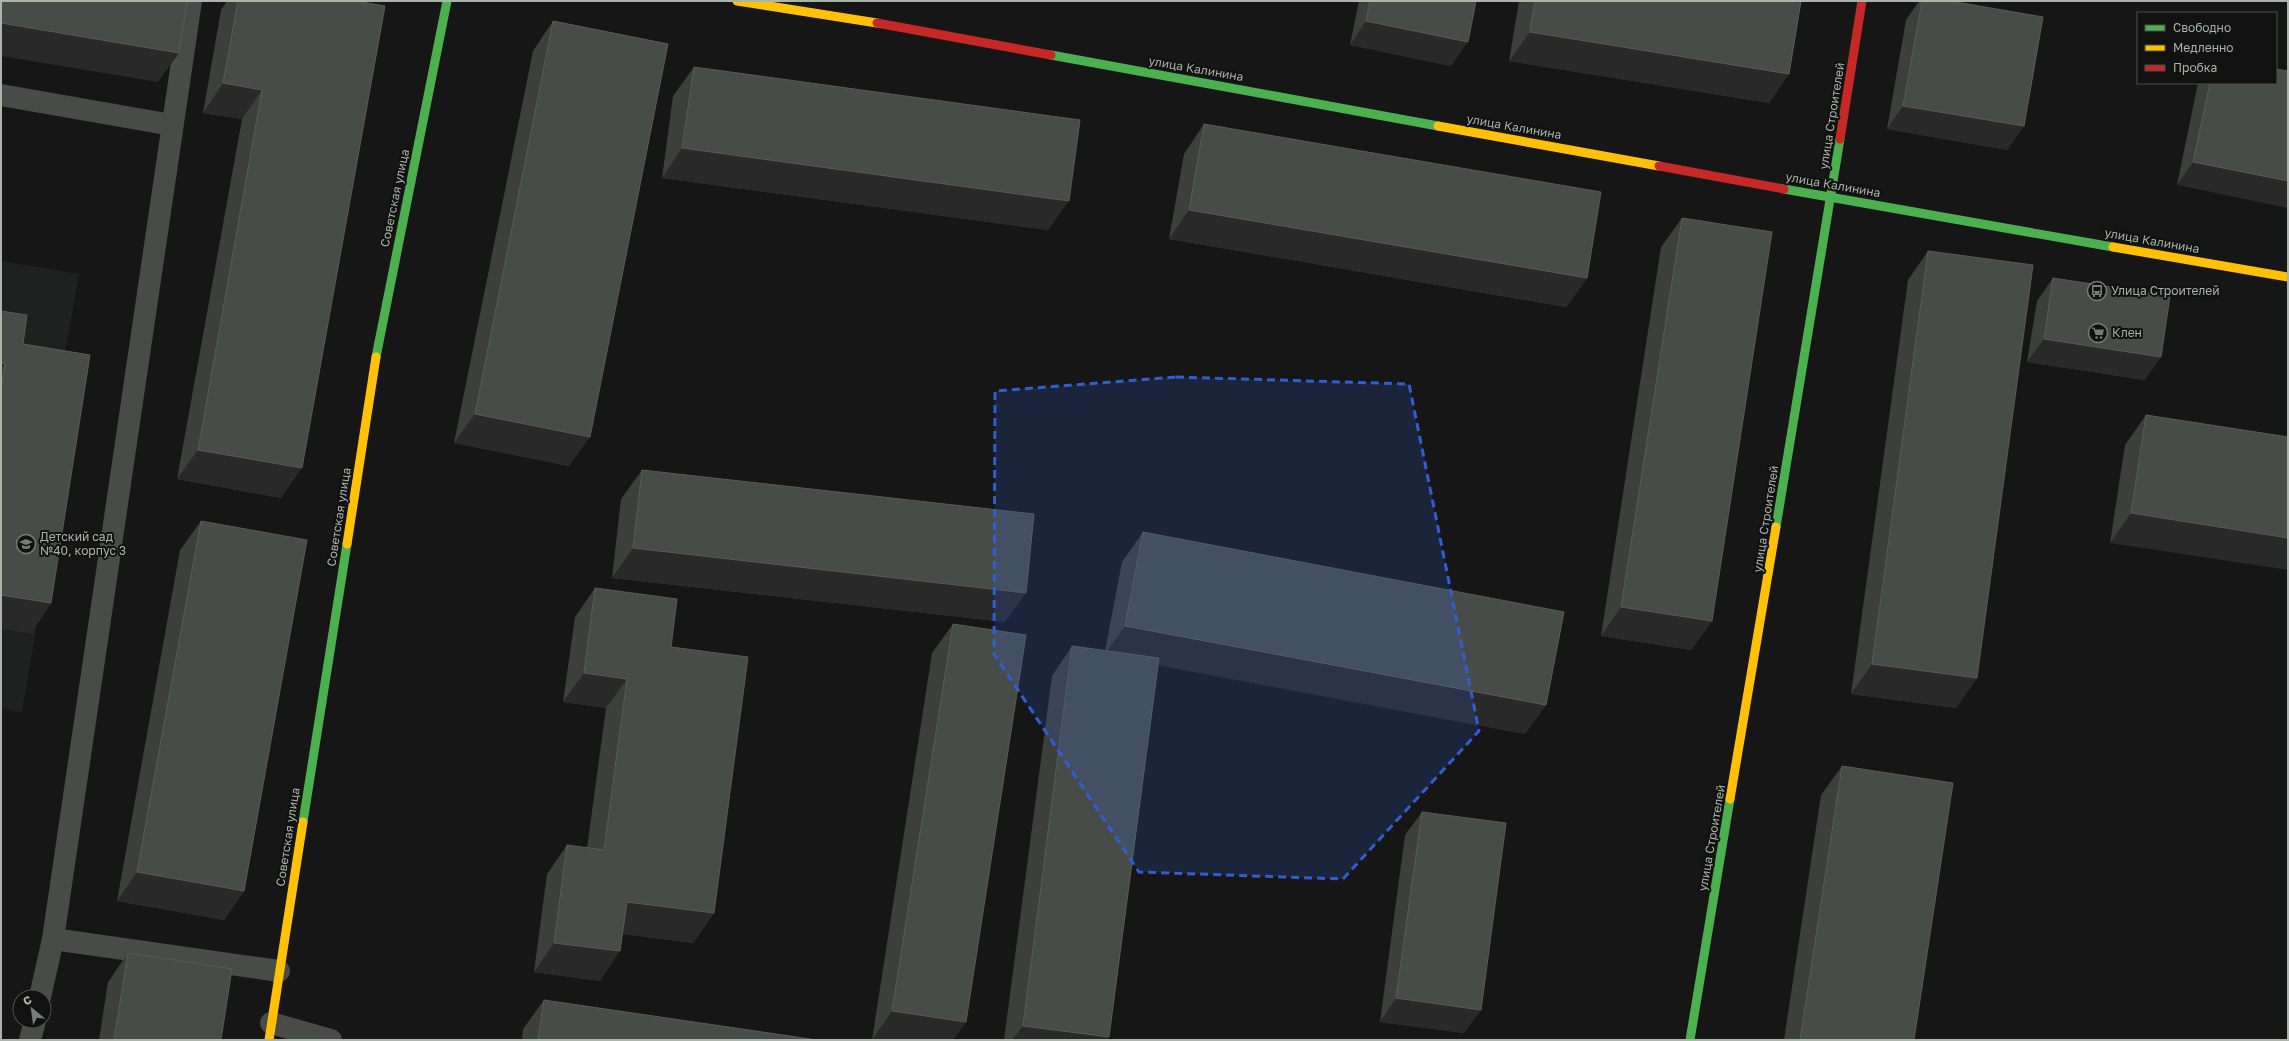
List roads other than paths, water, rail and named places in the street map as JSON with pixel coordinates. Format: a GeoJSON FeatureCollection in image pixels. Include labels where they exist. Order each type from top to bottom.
{"type":"FeatureCollection","features":[{"type":"Feature","properties":{"kind":"street","name":"Советская улица"},"geometry":{"type":"LineString","coordinates":[[270,1032],[381,327],[447,1]]}},
{"type":"Feature","properties":{"kind":"street","name":"улица Калинина"},"geometry":{"type":"LineString","coordinates":[[737,1],[895,26],[1831,198],[2288,277]]}},
{"type":"Feature","properties":{"kind":"street","name":"улица Строителей"},"geometry":{"type":"LineString","coordinates":[[1690,1040],[1831,198],[1862,1]]}},
{"type":"Feature","properties":{"kind":"lane"},"geometry":{"type":"LineString","coordinates":[[42,989],[53,939],[191,1]]}},
{"type":"Feature","properties":{"kind":"lane"},"geometry":{"type":"LineString","coordinates":[[1,95],[172,125]]}},
{"type":"Feature","properties":{"kind":"lane"},"geometry":{"type":"LineString","coordinates":[[53,939],[279,971]]}},
{"type":"Feature","properties":{"kind":"lane"},"geometry":{"type":"LineString","coordinates":[[30,1040],[33,1029]]}},
{"type":"Feature","properties":{"kind":"lane"},"geometry":{"type":"LineString","coordinates":[[270,1032],[331,1040]]}},
{"type":"Feature","properties":{"kind":"place","name":"Улица Строителей"},"geometry":{"type":"Point","coordinates":[2097,291]}},
{"type":"Feature","properties":{"kind":"place","name":"Клен"},"geometry":{"type":"Point","coordinates":[2098,333]}},
{"type":"Feature","properties":{"kind":"place","name":"Детский сад №40, корпус 3"},"geometry":{"type":"Point","coordinates":[26,544]}}]}
